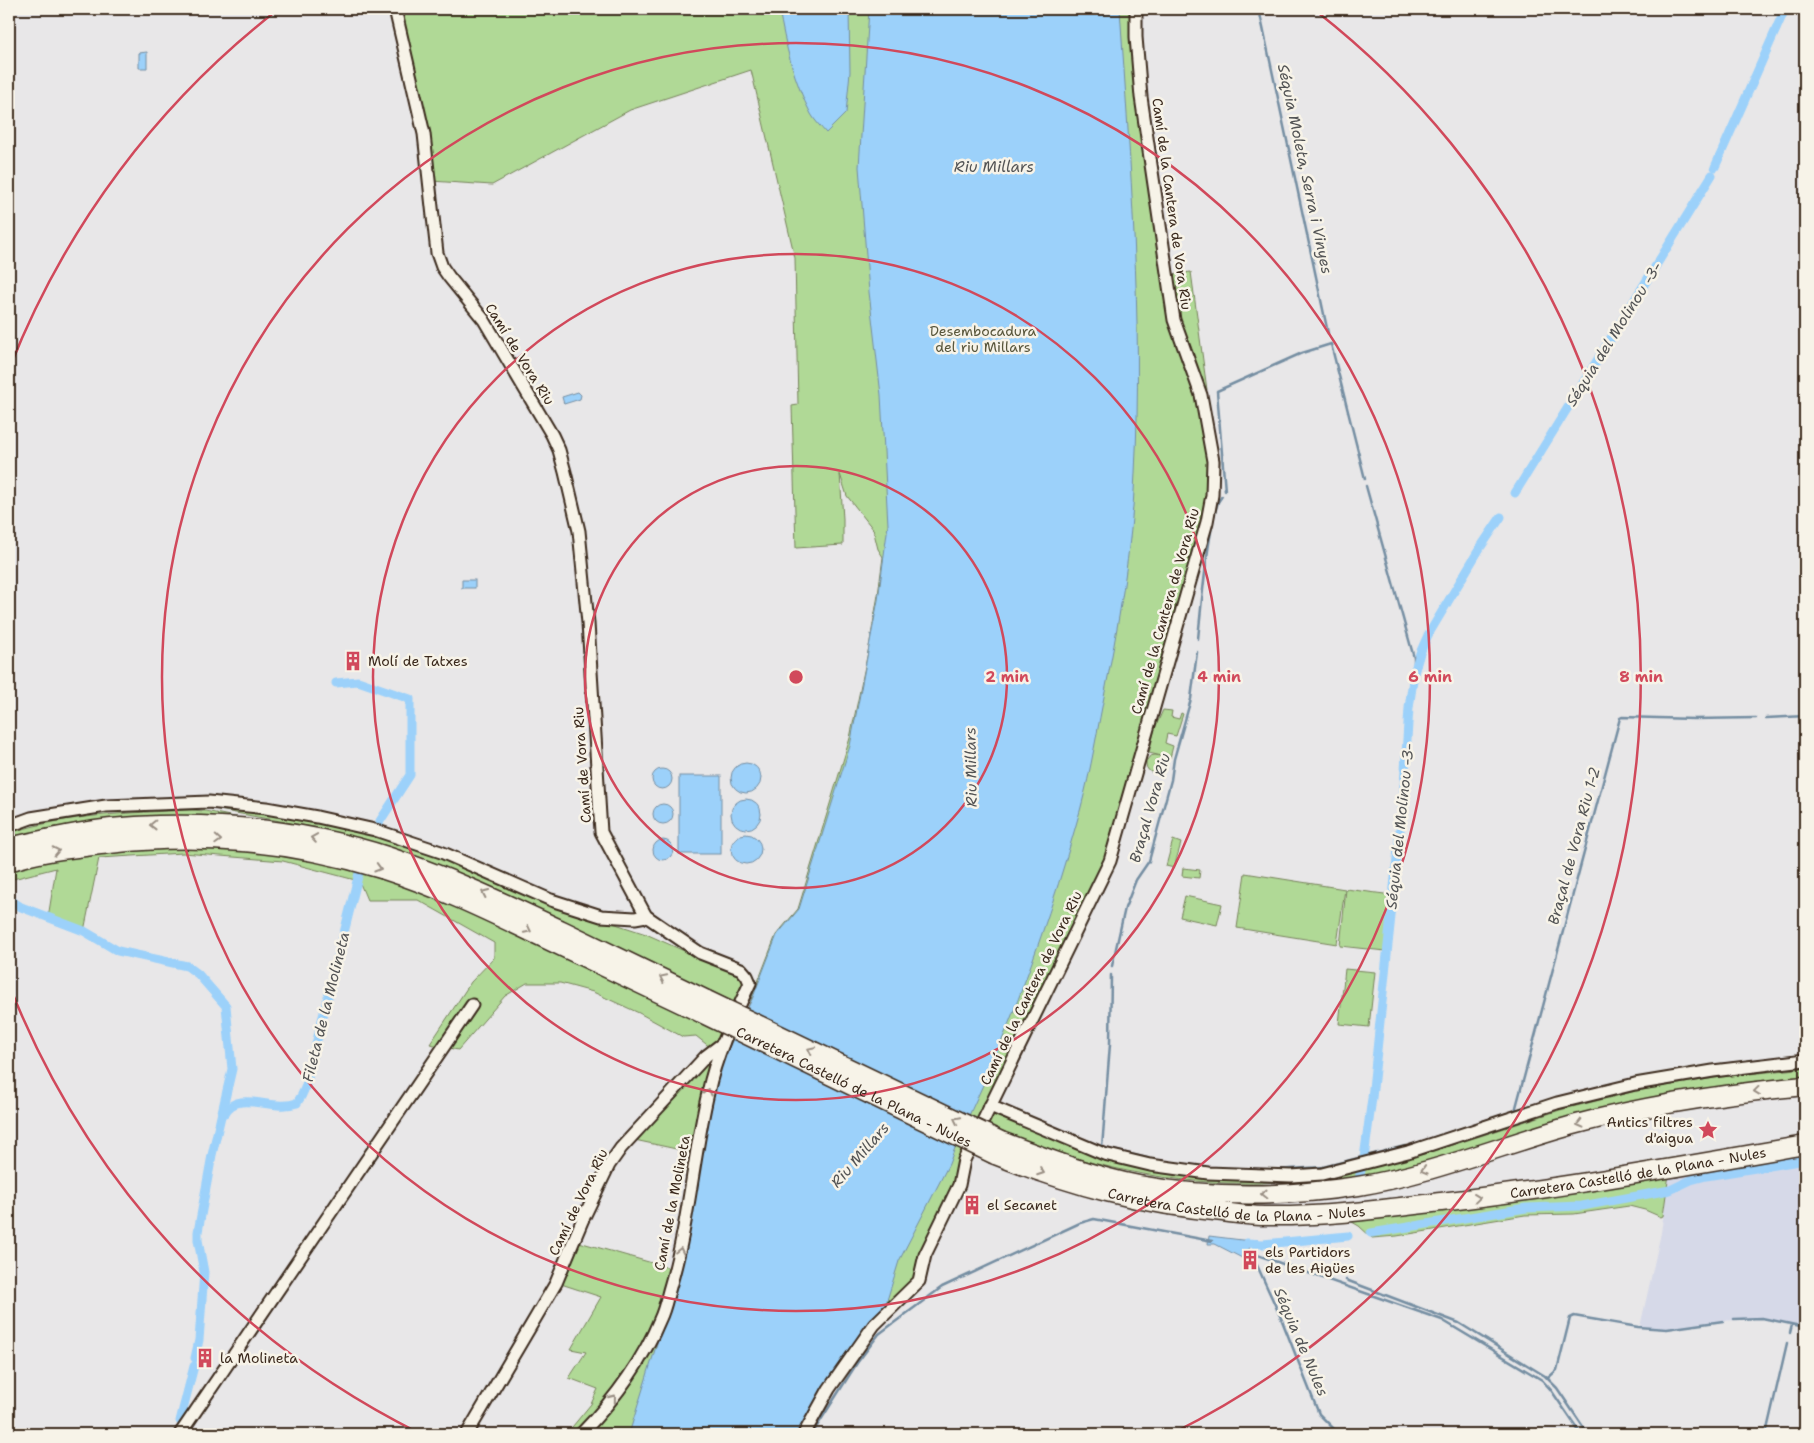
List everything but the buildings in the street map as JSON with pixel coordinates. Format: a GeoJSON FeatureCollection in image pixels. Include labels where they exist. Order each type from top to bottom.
{"type":"FeatureCollection","features":[{"type":"Feature","properties":{"kind":"main road"},"geometry":{"type":"LineString","coordinates":[[9,846],[73,833],[144,826],[198,825],[251,828],[321,839],[389,857],[477,890],[704,1006]]}},
{"type":"Feature","properties":{"kind":"main road"},"geometry":{"type":"LineString","coordinates":[[9,862],[73,848],[137,841],[198,839],[243,842],[320,853],[382,869],[472,903],[704,1006]]}},
{"type":"Feature","properties":{"kind":"main road","name":"Carretera Castelló de la Plana - Nules"},"geometry":{"type":"LineString","coordinates":[[704,1006],[1070,1183],[1132,1199],[1200,1210],[1263,1216],[1372,1210],[1531,1192],[1805,1145]]}},
{"type":"Feature","properties":{"kind":"main road","name":"Carretera Castelló de la Plana - Nules"},"geometry":{"type":"LineString","coordinates":[[998,1148],[1139,1185],[1204,1192],[1269,1194],[1359,1186],[1400,1177],[1578,1124],[1669,1104],[1759,1090],[1805,1086]]}},
{"type":"Feature","properties":{"kind":"street","name":"Camí de Vora Riu"},"geometry":{"type":"LineString","coordinates":[[395,9],[424,134],[437,253],[442,267],[484,320],[552,435],[559,450],[565,472],[579,531],[582,556],[601,832],[646,916],[700,952],[741,969],[748,976],[750,983],[723,1043],[706,1056],[621,1148],[609,1164],[556,1283],[467,1434]]}},
{"type":"Feature","properties":{"kind":"street","name":"Camí de la Cantera de Vora Riu"},"geometry":{"type":"LineString","coordinates":[[804,1434],[829,1389],[874,1325],[919,1281],[925,1255],[959,1185],[964,1160],[1065,957],[1110,861],[1207,522],[1212,495],[1213,461],[1201,395],[1174,320],[1141,97],[1136,37],[1136,9]]}},
{"type":"Feature","properties":{"kind":"street"},"geometry":{"type":"LineString","coordinates":[[9,826],[31,818],[106,806],[209,802],[266,808],[375,830],[441,852],[551,900],[601,916],[635,918],[646,916]]}},
{"type":"Feature","properties":{"kind":"street"},"geometry":{"type":"LineString","coordinates":[[180,1434],[472,1005]]}},
{"type":"Feature","properties":{"kind":"street","name":"Camí de la Molineta"},"geometry":{"type":"LineString","coordinates":[[581,1434],[625,1382],[661,1317],[679,1256],[708,1091],[723,1043]]}},
{"type":"Feature","properties":{"kind":"street"},"geometry":{"type":"LineString","coordinates":[[990,1106],[1104,1154],[1150,1165],[1208,1173],[1291,1176],[1322,1174],[1405,1153],[1539,1108],[1635,1084],[1805,1060]]}},
{"type":"Feature","properties":{"kind":"shaded area"},"geometry":{"type":"Polygon","coordinates":[[[1805,1151],[1805,1327],[1762,1318],[1723,1321],[1688,1327],[1640,1327],[1661,1233],[1669,1173],[1805,1151]]]}},
{"type":"Feature","properties":{"kind":"green space","name":"Riu Millars"},"geometry":{"type":"Polygon","coordinates":[[[396,9],[1133,9],[1173,321],[1206,424],[1211,495],[1113,847],[956,1186],[916,1279],[871,1322],[800,1434],[585,1434],[655,1337],[720,1062],[749,1005],[776,935],[798,909],[850,738],[869,647],[883,557],[878,549],[873,529],[847,496],[840,474],[843,545],[796,548],[792,406],[798,405],[795,258],[751,70],[630,110],[492,185],[431,181],[396,9]]]}},
{"type":"Feature","properties":{"kind":"green space"},"geometry":{"type":"Polygon","coordinates":[[[1191,272],[1207,390],[1202,393],[1191,363],[1167,275],[1191,272]]]}},
{"type":"Feature","properties":{"kind":"green space"},"geometry":{"type":"Polygon","coordinates":[[[1163,710],[1172,711],[1171,717],[1179,719],[1181,713],[1183,714],[1176,736],[1167,734],[1165,743],[1173,746],[1170,758],[1149,753],[1155,728],[1163,710]]]}},
{"type":"Feature","properties":{"kind":"green space"},"geometry":{"type":"Polygon","coordinates":[[[1155,755],[1161,758],[1164,764],[1161,770],[1155,773],[1149,770],[1146,764],[1149,758],[1155,755]]]}},
{"type":"Feature","properties":{"kind":"green space"},"geometry":{"type":"Polygon","coordinates":[[[202,807],[243,808],[380,835],[442,856],[555,904],[646,934],[709,962],[735,971],[746,982],[738,1004],[482,883],[427,860],[387,846],[319,828],[202,807]]]}},
{"type":"Feature","properties":{"kind":"green space"},"geometry":{"type":"Polygon","coordinates":[[[191,810],[275,825],[9,841],[9,833],[77,818],[191,810]]]}},
{"type":"Feature","properties":{"kind":"green space"},"geometry":{"type":"Polygon","coordinates":[[[1173,840],[1181,843],[1174,868],[1166,866],[1173,840]]]}},
{"type":"Feature","properties":{"kind":"green space"},"geometry":{"type":"Polygon","coordinates":[[[167,847],[227,848],[289,856],[342,868],[394,883],[445,901],[726,1032],[711,1048],[696,1036],[683,1037],[639,1013],[593,992],[560,983],[527,983],[505,996],[458,1050],[430,1044],[471,982],[494,958],[494,943],[418,900],[367,900],[359,881],[283,861],[183,853],[99,858],[84,931],[48,918],[56,868],[9,880],[9,870],[56,858],[95,852],[167,847]]]}},
{"type":"Feature","properties":{"kind":"green space"},"geometry":{"type":"Polygon","coordinates":[[[1183,868],[1200,870],[1199,878],[1182,876],[1183,868]]]}},
{"type":"Feature","properties":{"kind":"green space"},"geometry":{"type":"Polygon","coordinates":[[[1245,873],[1345,889],[1337,944],[1237,928],[1245,873]]]}},
{"type":"Feature","properties":{"kind":"green space"},"geometry":{"type":"Polygon","coordinates":[[[1346,889],[1392,895],[1385,951],[1340,946],[1346,889]]]}},
{"type":"Feature","properties":{"kind":"green space"},"geometry":{"type":"Polygon","coordinates":[[[1185,896],[1222,904],[1217,925],[1180,917],[1185,896]]]}},
{"type":"Feature","properties":{"kind":"green space"},"geometry":{"type":"Polygon","coordinates":[[[1345,969],[1375,972],[1369,1027],[1339,1024],[1345,969]]]}},
{"type":"Feature","properties":{"kind":"green space"},"geometry":{"type":"Polygon","coordinates":[[[721,1046],[695,1153],[630,1139],[721,1046]]]}},
{"type":"Feature","properties":{"kind":"green space"},"geometry":{"type":"Polygon","coordinates":[[[1805,1068],[1805,1080],[1384,1175],[1289,1187],[1290,1184],[1296,1182],[1323,1179],[1431,1152],[1560,1110],[1636,1091],[1721,1077],[1805,1068]]]}},
{"type":"Feature","properties":{"kind":"green space"},"geometry":{"type":"Polygon","coordinates":[[[991,1108],[1100,1154],[1292,1178],[1260,1183],[1196,1181],[1134,1172],[1102,1165],[1042,1147],[983,1123],[991,1108]]]}},
{"type":"Feature","properties":{"kind":"green space"},"geometry":{"type":"Polygon","coordinates":[[[1669,1174],[1663,1216],[1661,1217],[1629,1206],[1574,1214],[1525,1215],[1397,1236],[1372,1238],[1352,1222],[1351,1219],[1669,1174]]]}},
{"type":"Feature","properties":{"kind":"green space"},"geometry":{"type":"Polygon","coordinates":[[[579,1242],[673,1269],[660,1316],[634,1362],[577,1434],[564,1434],[568,1432],[591,1404],[598,1389],[569,1378],[586,1352],[571,1349],[601,1297],[561,1284],[579,1242]]]}},
{"type":"Feature","properties":{"kind":"water"},"geometry":{"type":"Polygon","coordinates":[[[779,9],[849,9],[850,72],[846,113],[826,133],[811,114],[795,76],[787,49],[779,9]]]}},
{"type":"Feature","properties":{"kind":"water","name":"Riu Millars"},"geometry":{"type":"Polygon","coordinates":[[[869,9],[1120,9],[1134,241],[1137,415],[1131,531],[1119,617],[1084,795],[1068,854],[1049,912],[996,1055],[949,1164],[899,1261],[885,1307],[847,1354],[811,1409],[798,1434],[629,1434],[675,1285],[709,1111],[721,1064],[753,997],[777,935],[799,909],[850,746],[878,600],[888,525],[881,395],[869,292],[859,167],[869,9]]]}},
{"type":"Feature","properties":{"kind":"water"},"geometry":{"type":"Polygon","coordinates":[[[147,52],[147,68],[139,68],[139,53],[147,52]]]}},
{"type":"Feature","properties":{"kind":"water"},"geometry":{"type":"Polygon","coordinates":[[[578,392],[581,395],[580,399],[564,404],[562,397],[578,392]]]}},
{"type":"Feature","properties":{"kind":"water"},"geometry":{"type":"Polygon","coordinates":[[[462,580],[475,580],[475,588],[462,588],[462,580]]]}},
{"type":"Feature","properties":{"kind":"water"},"geometry":{"type":"Polygon","coordinates":[[[746,763],[752,764],[760,772],[760,784],[752,792],[746,793],[740,792],[732,784],[731,778],[732,772],[740,764],[746,763]]]}},
{"type":"Feature","properties":{"kind":"water"},"geometry":{"type":"Polygon","coordinates":[[[662,769],[669,772],[672,779],[669,786],[662,789],[655,786],[652,779],[655,772],[662,769]]]}},
{"type":"Feature","properties":{"kind":"water"},"geometry":{"type":"Polygon","coordinates":[[[679,776],[721,776],[721,854],[679,854],[679,776]]]}},
{"type":"Feature","properties":{"kind":"water"},"geometry":{"type":"Polygon","coordinates":[[[746,799],[752,800],[760,808],[760,820],[752,828],[746,829],[740,828],[732,820],[731,814],[732,808],[740,800],[746,799]]]}},
{"type":"Feature","properties":{"kind":"water"},"geometry":{"type":"Polygon","coordinates":[[[663,804],[670,807],[673,814],[670,821],[663,824],[656,821],[653,814],[656,807],[663,804]]]}},
{"type":"Feature","properties":{"kind":"water"},"geometry":{"type":"Polygon","coordinates":[[[746,834],[752,835],[760,843],[760,855],[752,863],[746,864],[740,863],[732,855],[731,849],[732,843],[740,835],[746,834]]]}},
{"type":"Feature","properties":{"kind":"water"},"geometry":{"type":"Polygon","coordinates":[[[663,840],[670,843],[673,850],[670,857],[663,860],[656,857],[653,850],[656,843],[663,840]]]}},
{"type":"Feature","properties":{"kind":"water"},"geometry":{"type":"Polygon","coordinates":[[[1209,1236],[1258,1240],[1256,1247],[1250,1246],[1246,1260],[1215,1244],[1208,1244],[1209,1236]]]}},
{"type":"Feature","properties":{"kind":"waterway","name":"Séquia Moleta, Serra i Vinyes"},"geometry":{"type":"LineString","coordinates":[[1259,9],[1328,333]]}},
{"type":"Feature","properties":{"kind":"waterway","name":"Séquia del Molinou -3-"},"geometry":{"type":"LineString","coordinates":[[1715,167],[1785,9]]}},
{"type":"Feature","properties":{"kind":"waterway","name":"Séquia del Molinou -3-"},"geometry":{"type":"LineString","coordinates":[[1515,493],[1712,175]]}},
{"type":"Feature","properties":{"kind":"waterway","name":"Séquia Moleta, Serra i Vinyes"},"geometry":{"type":"LineString","coordinates":[[1331,344],[1365,479]]}},
{"type":"Feature","properties":{"kind":"waterway","name":"Braçal Vora Riu"},"geometry":{"type":"LineString","coordinates":[[1225,491],[1217,391],[1302,353],[1331,344]]}},
{"type":"Feature","properties":{"kind":"waterway","name":"Séquia Moleta, Serra i Vinyes"},"geometry":{"type":"LineString","coordinates":[[1366,486],[1414,658],[1414,673]]}},
{"type":"Feature","properties":{"kind":"waterway","name":"Braçal Vora Riu"},"geometry":{"type":"LineString","coordinates":[[1214,516],[1222,496]]}},
{"type":"Feature","properties":{"kind":"waterway","name":"Séquia del Molinou -3-"},"geometry":{"type":"LineString","coordinates":[[1364,1158],[1403,801],[1409,708],[1414,673],[1428,635],[1480,548],[1501,517]]}},
{"type":"Feature","properties":{"kind":"waterway","name":"Braçal Vora Riu"},"geometry":{"type":"LineString","coordinates":[[1198,639],[1213,521]]}},
{"type":"Feature","properties":{"kind":"waterway","name":"Braçal Vora Riu"},"geometry":{"type":"LineString","coordinates":[[1112,966],[1125,908],[1136,880],[1149,861],[1171,780],[1174,759],[1191,699],[1197,652]]}},
{"type":"Feature","properties":{"kind":"waterway","name":"Fileta de la Molineta"},"geometry":{"type":"LineString","coordinates":[[336,683],[358,681],[410,699],[410,775],[380,821]]}},
{"type":"Feature","properties":{"kind":"waterway","name":"Braçal de Vora Riu 1-2"},"geometry":{"type":"LineString","coordinates":[[1766,718],[1805,716]]}},
{"type":"Feature","properties":{"kind":"waterway","name":"Braçal de Vora Riu 1-2"},"geometry":{"type":"LineString","coordinates":[[1515,1111],[1620,718],[1756,718]]}},
{"type":"Feature","properties":{"kind":"waterway","name":"Fileta de la Molineta"},"geometry":{"type":"LineString","coordinates":[[225,1113],[231,1106],[238,1103],[287,1105],[297,1103],[302,1095],[307,1082],[359,873]]}},
{"type":"Feature","properties":{"kind":"waterway"},"geometry":{"type":"LineString","coordinates":[[9,899],[21,907],[84,931],[118,951],[187,966],[198,974],[226,1006],[232,1069],[212,1155],[198,1232],[204,1272],[199,1340],[195,1358]]}},
{"type":"Feature","properties":{"kind":"waterway","name":"Braçal Vora Riu"},"geometry":{"type":"LineString","coordinates":[[1102,1148],[1110,1044],[1111,975]]}},
{"type":"Feature","properties":{"kind":"waterway"},"geometry":{"type":"LineString","coordinates":[[1722,1064],[1803,1055]]}},
{"type":"Feature","properties":{"kind":"waterway"},"geometry":{"type":"LineString","coordinates":[[1580,1092],[1603,1086]]}},
{"type":"Feature","properties":{"kind":"waterway"},"geometry":{"type":"LineString","coordinates":[[1516,1110],[1526,1107]]}},
{"type":"Feature","properties":{"kind":"waterway","name":"Braçal de Vora Riu 1-2"},"geometry":{"type":"LineString","coordinates":[[1414,1144],[1508,1113]]}},
{"type":"Feature","properties":{"kind":"waterway","name":"Braçal de Vora Riu 1-2"},"geometry":{"type":"LineString","coordinates":[[1274,1170],[1323,1167],[1405,1146]]}},
{"type":"Feature","properties":{"kind":"waterway","name":"Braçal de Vora Riu 1-2"},"geometry":{"type":"LineString","coordinates":[[1104,1148],[1147,1158]]}},
{"type":"Feature","properties":{"kind":"waterway"},"geometry":{"type":"LineString","coordinates":[[1371,1233],[1526,1208],[1582,1206],[1670,1190],[1691,1180],[1706,1176],[1805,1160]]}},
{"type":"Feature","properties":{"kind":"waterway","name":"Séquia del Molinou -3-"},"geometry":{"type":"LineString","coordinates":[[1359,1178],[1361,1171]]}},
{"type":"Feature","properties":{"kind":"waterway"},"geometry":{"type":"LineString","coordinates":[[812,1434],[857,1363],[879,1334],[942,1287],[1080,1223],[1094,1219],[1212,1241]]}},
{"type":"Feature","properties":{"kind":"waterway"},"geometry":{"type":"LineString","coordinates":[[1247,1243],[1263,1244],[1348,1236]]}},
{"type":"Feature","properties":{"kind":"waterway"},"geometry":{"type":"LineString","coordinates":[[1246,1251],[1442,1320],[1542,1380],[1581,1434]]}},
{"type":"Feature","properties":{"kind":"waterway","name":"Séquia de Nules"},"geometry":{"type":"LineString","coordinates":[[1251,1252],[1281,1318],[1319,1414],[1339,1434]]}},
{"type":"Feature","properties":{"kind":"waterway"},"geometry":{"type":"LineString","coordinates":[[1346,1280],[1459,1323],[1545,1376],[1557,1388],[1588,1434]]}},
{"type":"Feature","properties":{"kind":"waterway"},"geometry":{"type":"LineString","coordinates":[[1548,1378],[1557,1370],[1570,1318],[1574,1316],[1638,1327],[1667,1329],[1723,1321]]}},
{"type":"Feature","properties":{"kind":"waterway"},"geometry":{"type":"LineString","coordinates":[[1734,1319],[1762,1318],[1805,1327]]}},
{"type":"Feature","properties":{"kind":"waterway"},"geometry":{"type":"LineString","coordinates":[[1790,1333],[1792,1325]]}},
{"type":"Feature","properties":{"kind":"waterway"},"geometry":{"type":"LineString","coordinates":[[1766,1434],[1787,1343]]}},
{"type":"Feature","properties":{"kind":"waterway"},"geometry":{"type":"LineString","coordinates":[[180,1421],[194,1366]]}},
{"type":"Feature","properties":{"kind":"place","name":"Molí de Tatxes"},"geometry":{"type":"Point","coordinates":[353,661]}},
{"type":"Feature","properties":{"kind":"place","name":"Antics filtres d'aigua"},"geometry":{"type":"Point","coordinates":[1708,1130]}},
{"type":"Feature","properties":{"kind":"place","name":"el Secanet"},"geometry":{"type":"Point","coordinates":[972,1205]}},
{"type":"Feature","properties":{"kind":"place","name":"els Partidors de les Aigües"},"geometry":{"type":"Point","coordinates":[1250,1260]}},
{"type":"Feature","properties":{"kind":"place","name":"la Molineta"},"geometry":{"type":"Point","coordinates":[205,1358]}},
{"type":"Feature","properties":{"kind":"park label","name":"Desembocadura del riu Millars"},"geometry":{"type":"Point","coordinates":[983,340]}}]}
